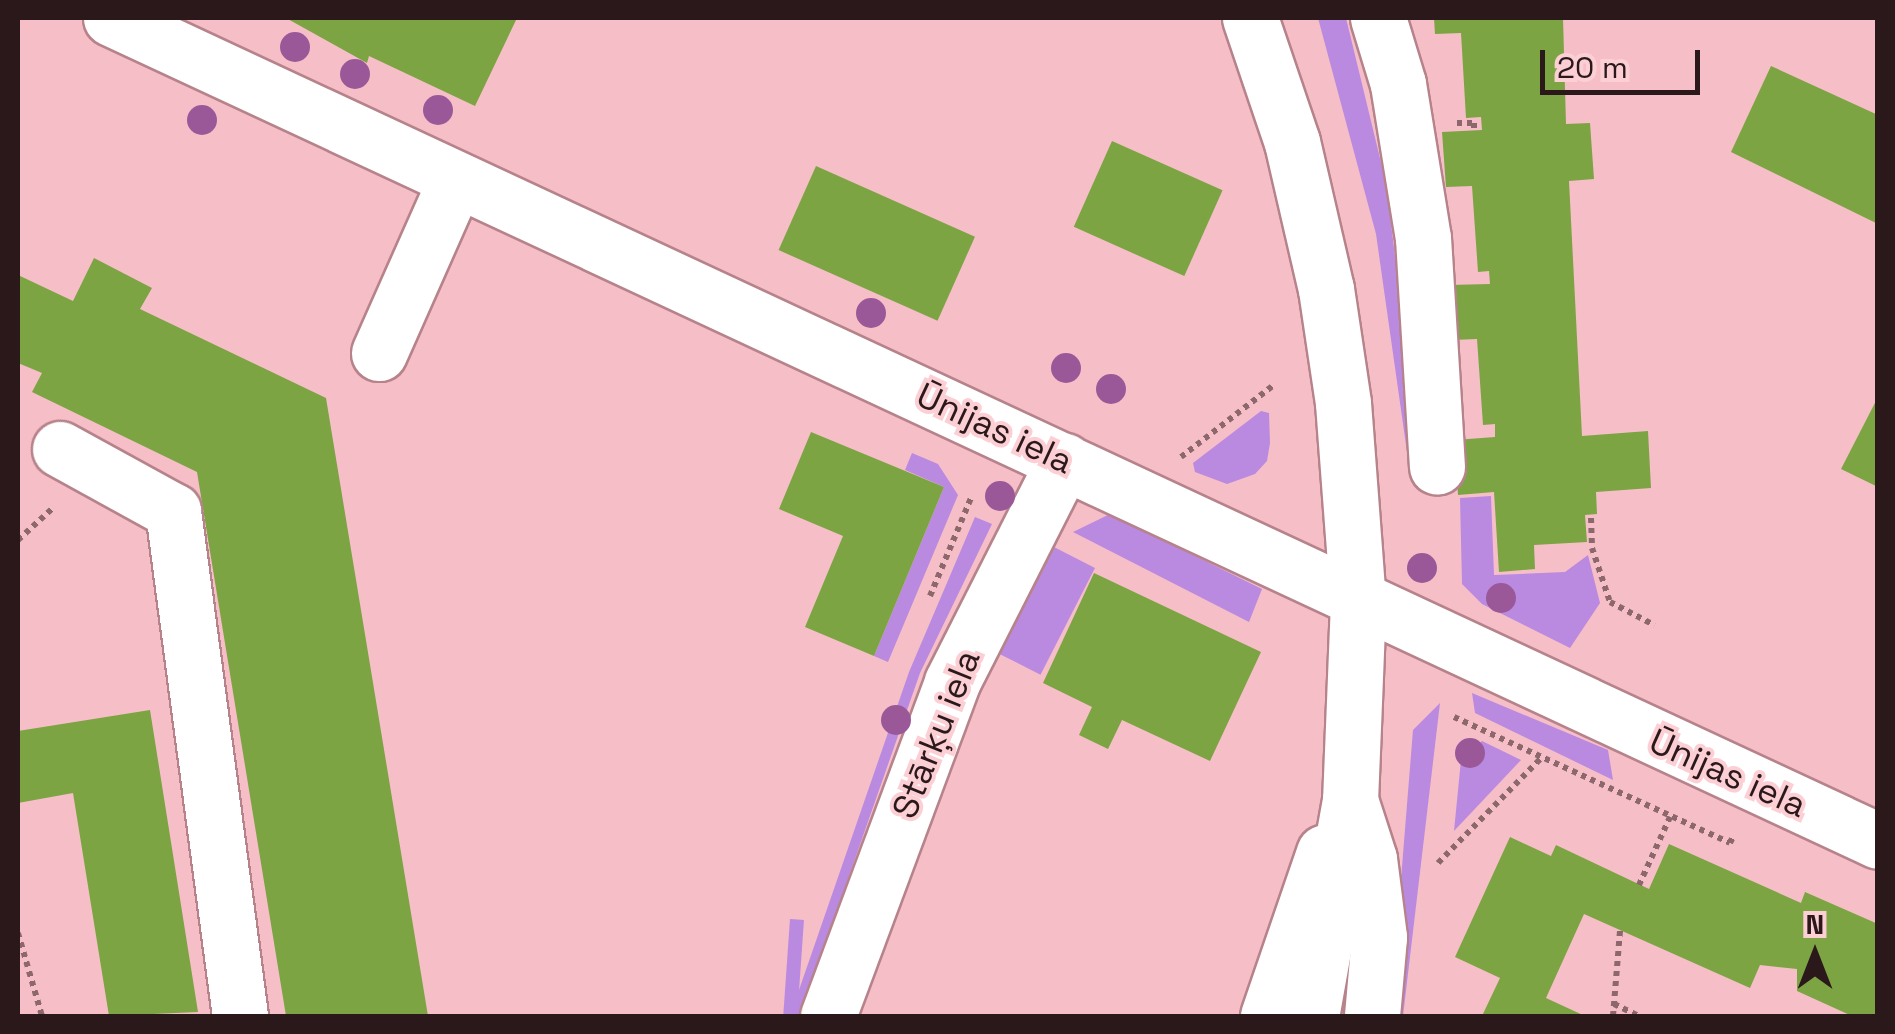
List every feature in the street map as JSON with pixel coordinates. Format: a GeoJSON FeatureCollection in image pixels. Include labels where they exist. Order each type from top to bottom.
{"type":"FeatureCollection","features":[{"type":"Feature","properties":{"kind":"street"},"geometry":{"type":"LineString","coordinates":[[1250,18],[1292,142],[1326,289],[1343,404],[1358,602],[1350,800],[1311,1016]]}},
{"type":"Feature","properties":{"kind":"street"},"geometry":{"type":"LineString","coordinates":[[1378,18],[1398,84],[1420,220],[1437,467]]}},
{"type":"Feature","properties":{"kind":"street","name":"Ūnijas iela"},"geometry":{"type":"LineString","coordinates":[[133,22],[456,179],[1358,602],[1878,840]]}},
{"type":"Feature","properties":{"kind":"street"},"geometry":{"type":"LineString","coordinates":[[379,353],[456,179]]}},
{"type":"Feature","properties":{"kind":"street"},"geometry":{"type":"LineString","coordinates":[[60,449],[173,511],[240,1016]]}},
{"type":"Feature","properties":{"kind":"street","name":"Stārķu iela"},"geometry":{"type":"LineString","coordinates":[[828,1016],[952,682],[1064,461]]}},
{"type":"Feature","properties":{"kind":"street"},"geometry":{"type":"LineString","coordinates":[[1268,1016],[1324,853],[1350,800]]}},
{"type":"Feature","properties":{"kind":"street"},"geometry":{"type":"LineString","coordinates":[[1350,800],[1369,860],[1379,937],[1372,1016]]}},
{"type":"Feature","properties":{"kind":"path"},"geometry":{"type":"LineString","coordinates":[[1178,459],[1274,384]]}},
{"type":"Feature","properties":{"kind":"path"},"geometry":{"type":"LineString","coordinates":[[1591,518],[1592,548],[1610,602],[1654,625]]}},
{"type":"Feature","properties":{"kind":"path"},"geometry":{"type":"LineString","coordinates":[[1438,863],[1543,756]]}},
{"type":"Feature","properties":{"kind":"path"},"geometry":{"type":"LineString","coordinates":[[1639,884],[1670,816]]}},
{"type":"Feature","properties":{"kind":"path"},"geometry":{"type":"LineString","coordinates":[[1613,1016],[1620,930]]}},
{"type":"Feature","properties":{"kind":"path"},"geometry":{"type":"LineString","coordinates":[[18,933],[42,1016]]}},
{"type":"Feature","properties":{"kind":"path"},"geometry":{"type":"LineString","coordinates":[[1614,1004],[1639,1016]]}},
{"type":"Feature","properties":{"kind":"shaded area"},"geometry":{"type":"Polygon","coordinates":[[[1318,18],[1346,18],[1386,183],[1420,458],[1408,459],[1376,234],[1318,18]]]}},
{"type":"Feature","properties":{"kind":"shaded area"},"geometry":{"type":"Polygon","coordinates":[[[1261,411],[1269,413],[1270,443],[1267,461],[1255,474],[1227,484],[1195,472],[1193,463],[1261,411]]]}},
{"type":"Feature","properties":{"kind":"shaded area"},"geometry":{"type":"Polygon","coordinates":[[[912,453],[938,464],[958,495],[888,662],[874,656],[944,487],[905,470],[912,453]]]}},
{"type":"Feature","properties":{"kind":"shaded area"},"geometry":{"type":"Polygon","coordinates":[[[1491,496],[1494,575],[1565,572],[1588,555],[1600,603],[1570,648],[1482,604],[1462,584],[1460,498],[1491,496]]]}},
{"type":"Feature","properties":{"kind":"shaded area"},"geometry":{"type":"Polygon","coordinates":[[[1110,514],[1262,589],[1249,622],[1073,532],[1110,514]]]}},
{"type":"Feature","properties":{"kind":"shaded area"},"geometry":{"type":"Polygon","coordinates":[[[975,517],[992,524],[920,673],[800,1016],[790,1016],[909,672],[975,517]]]}},
{"type":"Feature","properties":{"kind":"shaded area"},"geometry":{"type":"Polygon","coordinates":[[[1054,547],[1095,568],[1041,675],[1000,654],[1054,547]]]}},
{"type":"Feature","properties":{"kind":"shaded area"},"geometry":{"type":"Polygon","coordinates":[[[1472,693],[1608,750],[1613,780],[1475,713],[1472,693]]]}},
{"type":"Feature","properties":{"kind":"shaded area"},"geometry":{"type":"Polygon","coordinates":[[[1440,703],[1403,1016],[1390,1016],[1413,730],[1440,703]]]}},
{"type":"Feature","properties":{"kind":"shaded area"},"geometry":{"type":"Polygon","coordinates":[[[1482,741],[1521,760],[1454,831],[1461,760],[1482,741]]]}},
{"type":"Feature","properties":{"kind":"shaded area"},"geometry":{"type":"Polygon","coordinates":[[[790,919],[804,920],[797,1016],[783,1016],[790,919]]]}},
{"type":"Feature","properties":{"kind":"building"},"geometry":{"type":"Polygon","coordinates":[[[286,18],[517,18],[475,106],[369,56],[367,63],[286,18]]]}},
{"type":"Feature","properties":{"kind":"building"},"geometry":{"type":"Polygon","coordinates":[[[1434,18],[1563,18],[1566,124],[1590,123],[1594,179],[1569,181],[1582,436],[1648,431],[1651,488],[1596,492],[1597,514],[1585,515],[1587,542],[1534,545],[1535,569],[1499,572],[1494,492],[1458,495],[1455,440],[1495,437],[1495,424],[1483,425],[1477,339],[1453,340],[1449,285],[1490,284],[1489,271],[1478,272],[1472,186],[1446,187],[1442,132],[1482,130],[1481,117],[1466,118],[1461,33],[1435,34],[1434,18]]]}},
{"type":"Feature","properties":{"kind":"building"},"geometry":{"type":"Polygon","coordinates":[[[1771,66],[1878,115],[1878,224],[1731,152],[1771,66]]]}},
{"type":"Feature","properties":{"kind":"building"},"geometry":{"type":"Polygon","coordinates":[[[1112,141],[1223,190],[1184,276],[1074,227],[1112,141]]]}},
{"type":"Feature","properties":{"kind":"building"},"geometry":{"type":"Polygon","coordinates":[[[816,166],[975,237],[938,321],[779,250],[816,166]]]}},
{"type":"Feature","properties":{"kind":"building"},"geometry":{"type":"Polygon","coordinates":[[[94,258],[152,288],[140,309],[326,398],[428,1016],[286,1016],[197,472],[32,392],[42,373],[18,363],[18,275],[73,301],[94,258]]]}},
{"type":"Feature","properties":{"kind":"building"},"geometry":{"type":"Polygon","coordinates":[[[1878,397],[1878,487],[1841,469],[1878,397]]]}},
{"type":"Feature","properties":{"kind":"building"},"geometry":{"type":"Polygon","coordinates":[[[811,432],[944,487],[874,656],[805,627],[843,536],[779,509],[811,432]]]}},
{"type":"Feature","properties":{"kind":"building"},"geometry":{"type":"Polygon","coordinates":[[[1094,573],[1261,652],[1210,761],[1122,720],[1108,749],[1079,735],[1092,707],[1043,683],[1094,573]]]}},
{"type":"Feature","properties":{"kind":"building"},"geometry":{"type":"Polygon","coordinates":[[[150,710],[198,1012],[109,1016],[73,793],[18,803],[18,731],[150,710]]]}},
{"type":"Feature","properties":{"kind":"building"},"geometry":{"type":"Polygon","coordinates":[[[1510,837],[1551,856],[1556,845],[1649,889],[1669,844],[1801,903],[1805,892],[1878,924],[1878,1016],[1852,1016],[1797,991],[1797,969],[1760,965],[1750,988],[1584,914],[1546,998],[1585,1016],[1482,1016],[1500,978],[1455,957],[1510,837]]]}}]}
